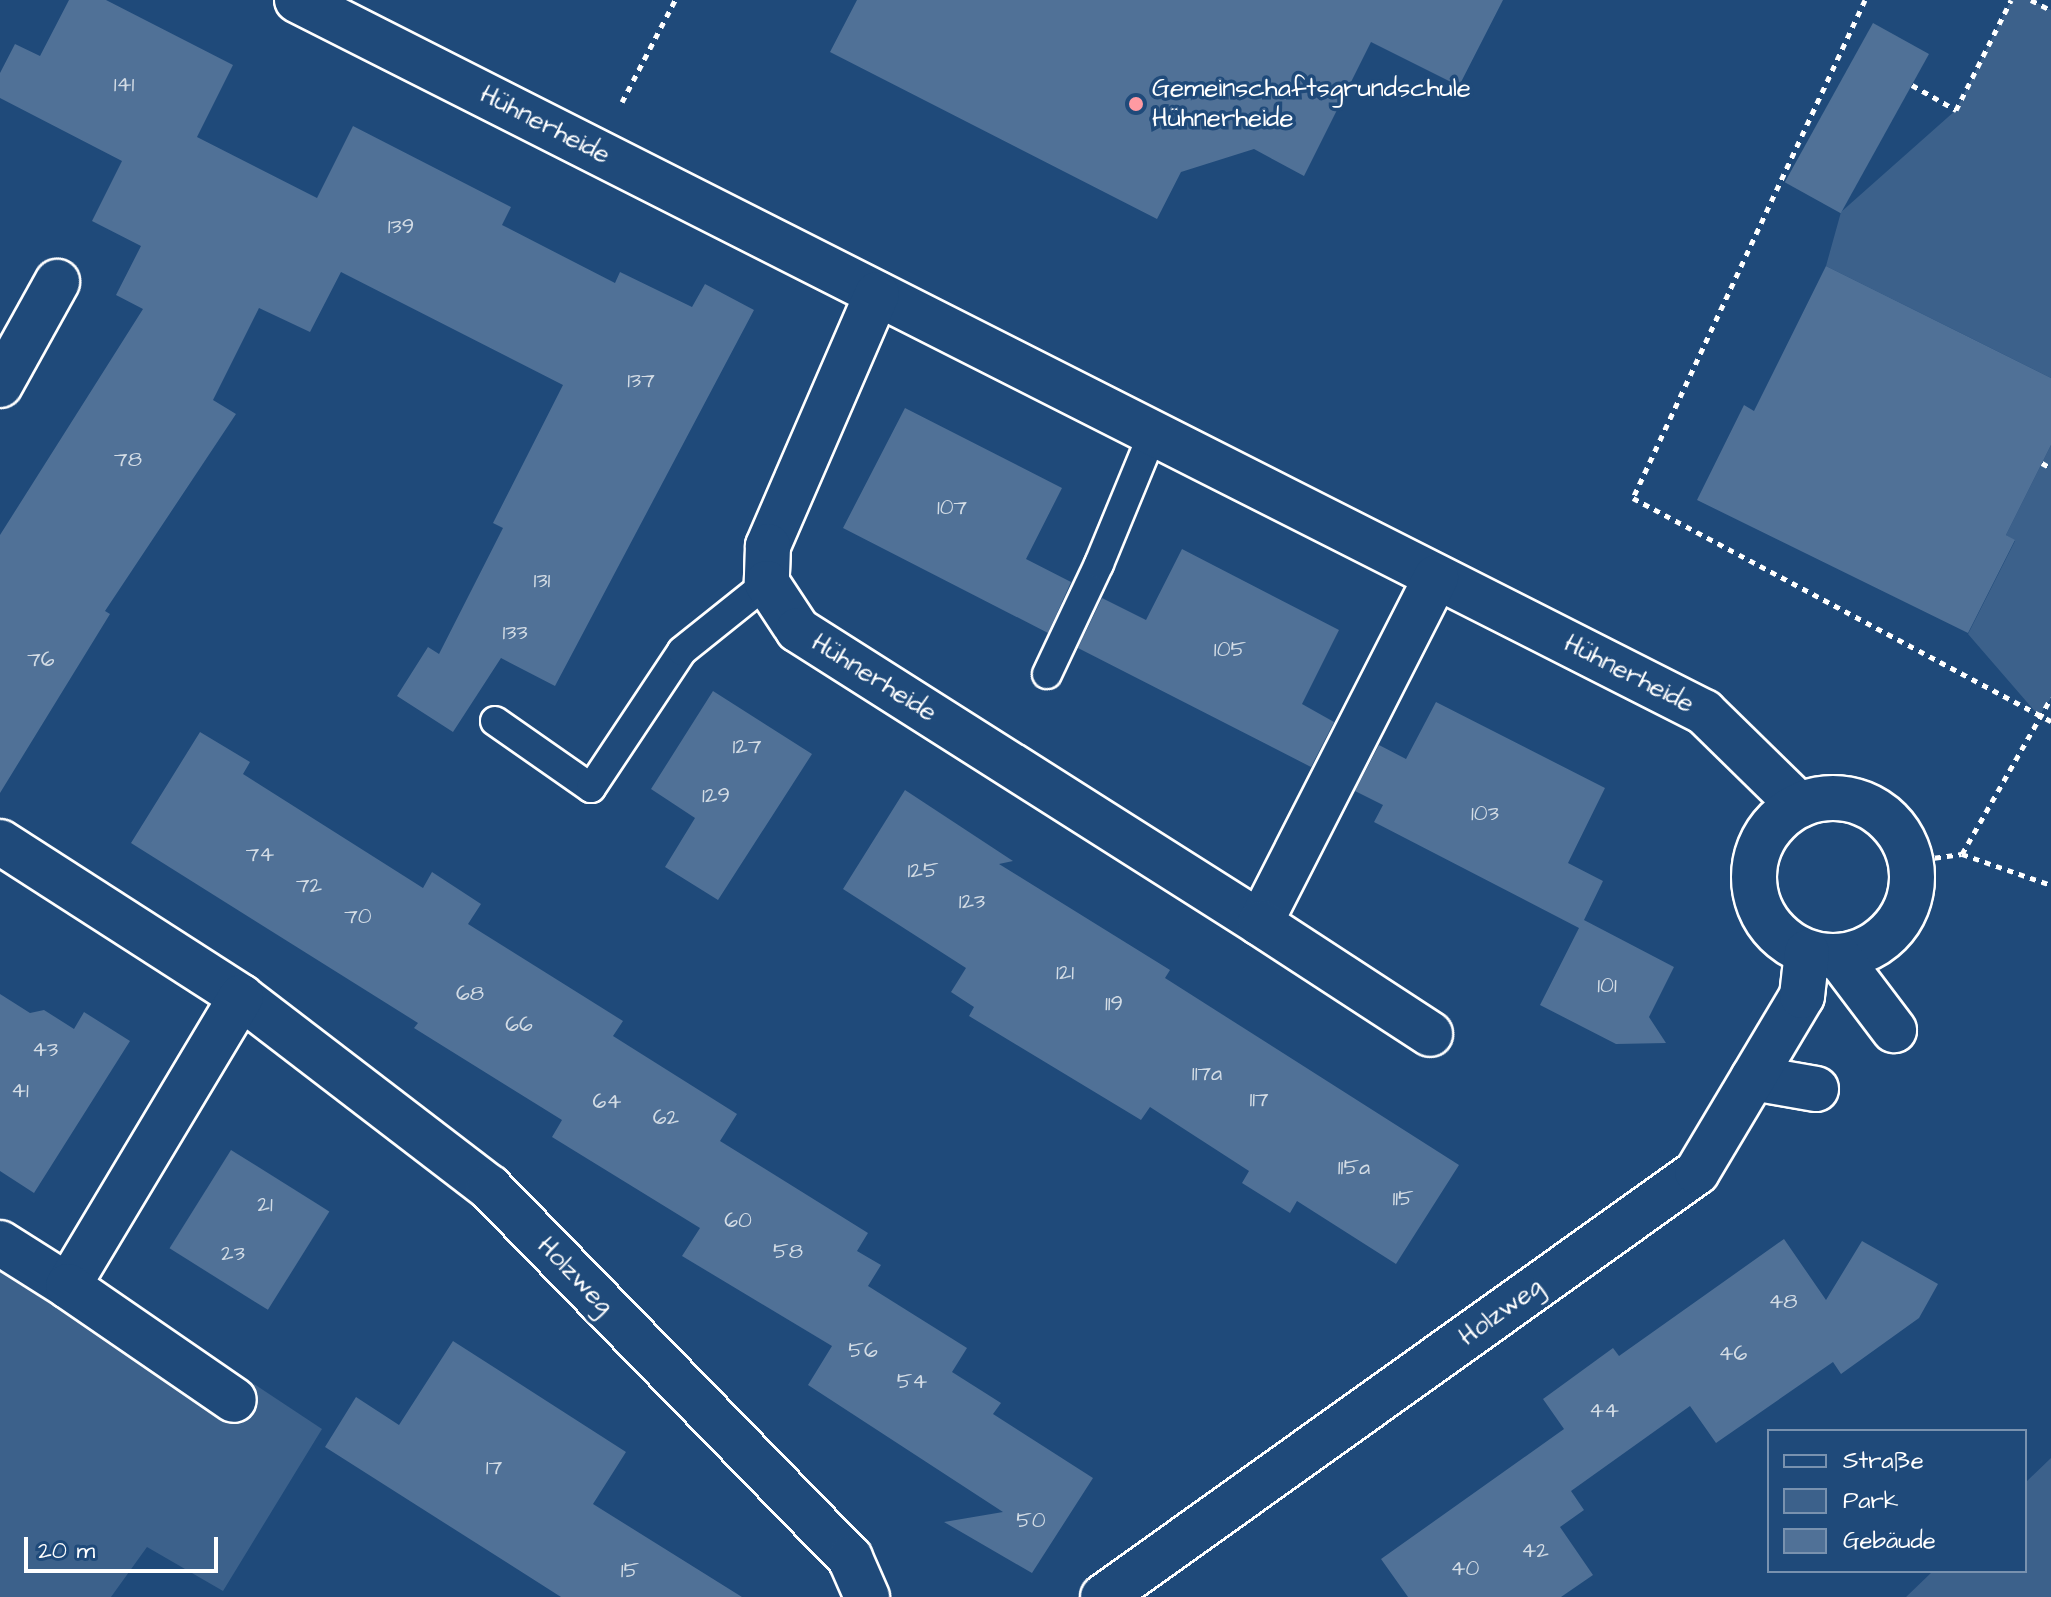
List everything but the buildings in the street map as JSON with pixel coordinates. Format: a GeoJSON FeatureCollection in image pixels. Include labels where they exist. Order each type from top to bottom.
{"type":"FeatureCollection","features":[{"type":"Feature","properties":{"kind":"street","name":"Hühnerheide"},"geometry":{"type":"LineString","coordinates":[[297,0],[1704,712],[1799,805]]}},
{"type":"Feature","properties":{"kind":"street"},"geometry":{"type":"LineString","coordinates":[[0,385],[57,282]]}},
{"type":"Feature","properties":{"kind":"street"},"geometry":{"type":"LineString","coordinates":[[767,583],[768,546],[877,294]]}},
{"type":"Feature","properties":{"kind":"street"},"geometry":{"type":"LineString","coordinates":[[1260,923],[1436,577]]}},
{"type":"Feature","properties":{"kind":"street","name":"Hühnerheide"},"geometry":{"type":"LineString","coordinates":[[767,583],[798,630],[1430,1034]]}},
{"type":"Feature","properties":{"kind":"street"},"geometry":{"type":"LineString","coordinates":[[1822,954],[1868,949],[1893,930],[1909,903],[1911,861],[1906,843],[1887,817],[1861,801],[1829,797],[1799,805],[1774,823],[1758,850],[1753,882],[1761,911],[1779,936],[1822,954],[1894,1030]]}},
{"type":"Feature","properties":{"kind":"street","name":"Holzweg"},"geometry":{"type":"LineString","coordinates":[[0,842],[241,997],[489,1187],[850,1558],[867,1597]]}},
{"type":"Feature","properties":{"kind":"street","name":"Holzweg"},"geometry":{"type":"LineString","coordinates":[[1103,1597],[1697,1172],[1802,996],[1822,954]]}},
{"type":"Feature","properties":{"kind":"street"},"geometry":{"type":"LineString","coordinates":[[68,1286],[241,997]]}},
{"type":"Feature","properties":{"kind":"street"},"geometry":{"type":"LineString","coordinates":[[1753,1078],[1816,1089]]}},
{"type":"Feature","properties":{"kind":"street"},"geometry":{"type":"LineString","coordinates":[[0,1243],[234,1400]]}},
{"type":"Feature","properties":{"kind":"lane"},"geometry":{"type":"LineString","coordinates":[[1047,674],[1153,433]]}},
{"type":"Feature","properties":{"kind":"lane"},"geometry":{"type":"LineString","coordinates":[[495,721],[591,788],[682,651],[767,583]]}},
{"type":"Feature","properties":{"kind":"path"},"geometry":{"type":"LineString","coordinates":[[597,151],[675,0]]}},
{"type":"Feature","properties":{"kind":"path"},"geometry":{"type":"LineString","coordinates":[[1865,0],[1633,498],[2051,721]]}},
{"type":"Feature","properties":{"kind":"path"},"geometry":{"type":"LineString","coordinates":[[1912,85],[1956,110],[2011,0]]}},
{"type":"Feature","properties":{"kind":"path"},"geometry":{"type":"LineString","coordinates":[[2031,0],[2051,10]]}},
{"type":"Feature","properties":{"kind":"path"},"geometry":{"type":"LineString","coordinates":[[2042,463],[2051,468]]}},
{"type":"Feature","properties":{"kind":"path"},"geometry":{"type":"LineString","coordinates":[[1962,854],[2051,698]]}},
{"type":"Feature","properties":{"kind":"path"},"geometry":{"type":"LineString","coordinates":[[1911,861],[1962,854],[2051,885]]}},
{"type":"Feature","properties":{"kind":"green space"},"geometry":{"type":"Polygon","coordinates":[[[2011,0],[2031,0],[2051,10],[2051,378],[1826,266],[1841,212],[1956,110],[2011,0]]]}},
{"type":"Feature","properties":{"kind":"green space"},"geometry":{"type":"Polygon","coordinates":[[[2051,445],[2051,698],[2039,716],[1968,634],[2015,541],[2006,535],[2051,445]]]}},
{"type":"Feature","properties":{"kind":"green space"},"geometry":{"type":"Polygon","coordinates":[[[0,1264],[230,1422],[254,1384],[322,1429],[223,1591],[147,1547],[111,1597],[0,1597],[0,1264]]]}},
{"type":"Feature","properties":{"kind":"green space"},"geometry":{"type":"Polygon","coordinates":[[[2051,1458],[2051,1597],[1906,1597],[1931,1573],[2027,1573],[2027,1481],[2051,1458]]]}},
{"type":"Feature","properties":{"kind":"place","name":"Gemeinschaftsgrundschule Hühnerheide"},"geometry":{"type":"Point","coordinates":[1136,104]}}]}
